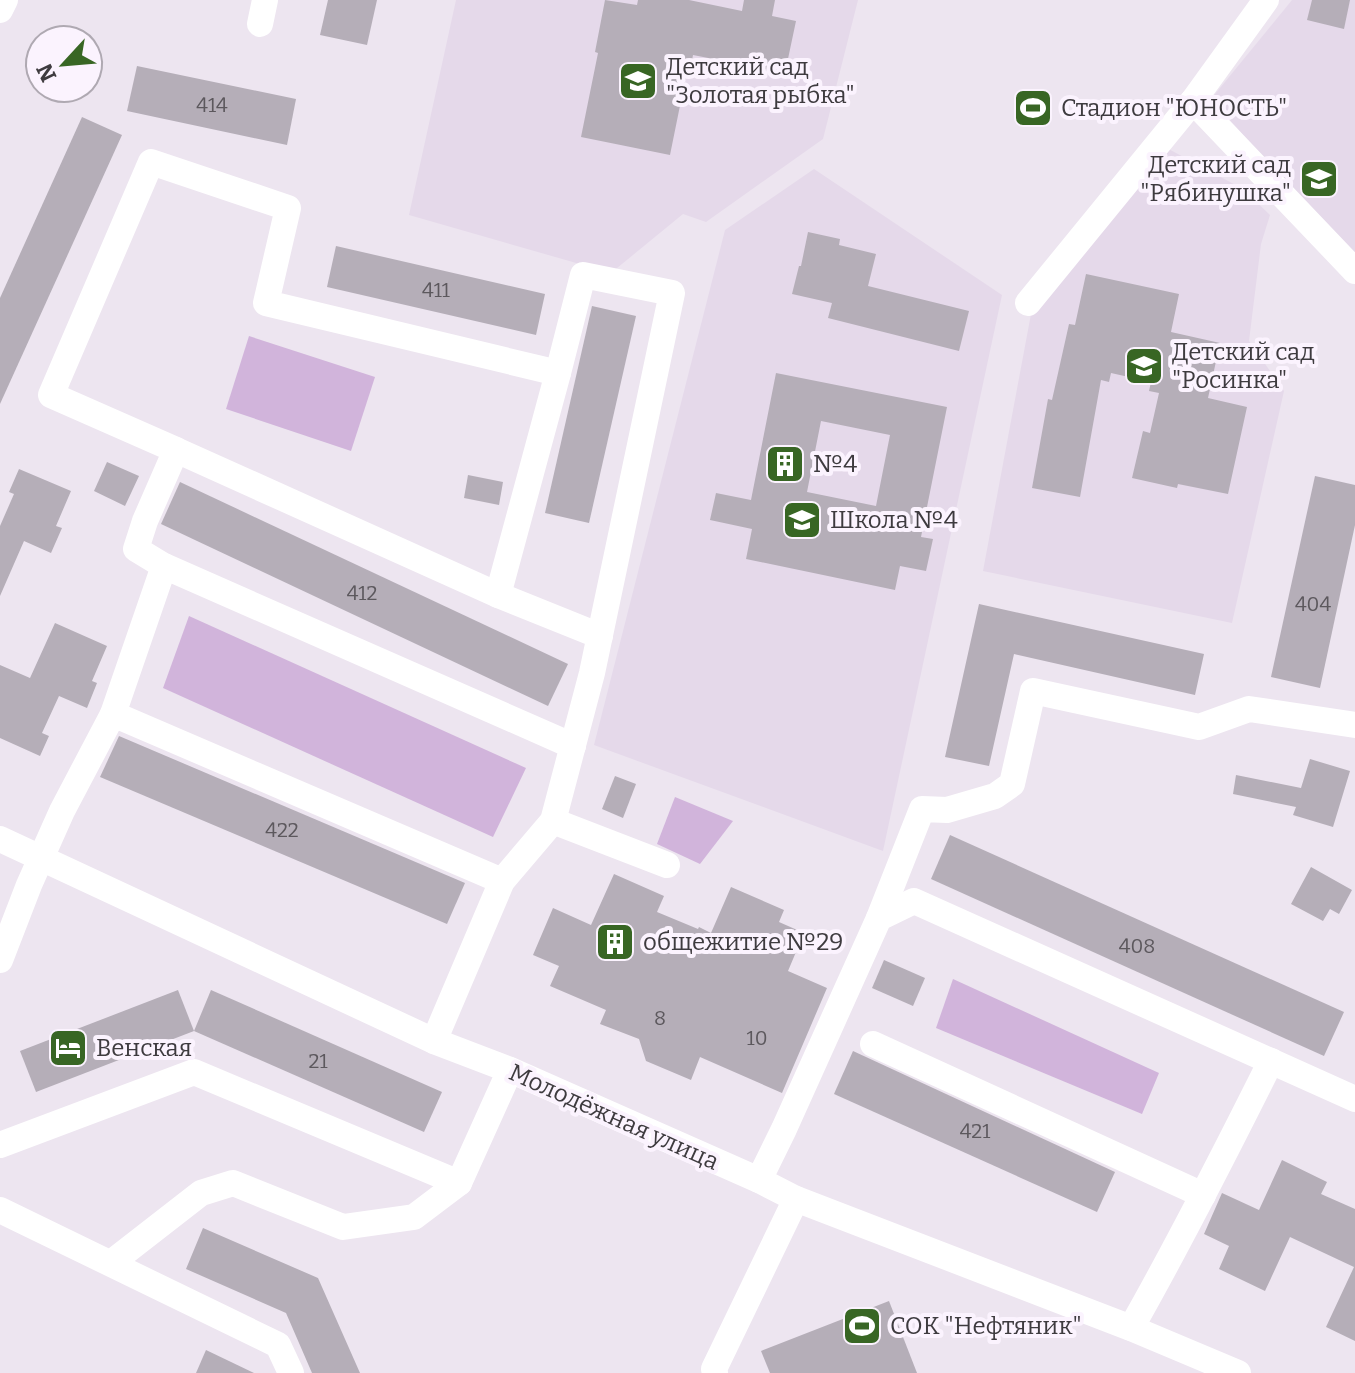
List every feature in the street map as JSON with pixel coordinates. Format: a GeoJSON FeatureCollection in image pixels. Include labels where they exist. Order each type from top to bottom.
{"type":"FeatureCollection","features":[{"type":"Feature","properties":{"kind":"street"},"geometry":{"type":"LineString","coordinates":[[0,10],[5,0]]}},
{"type":"Feature","properties":{"kind":"street"},"geometry":{"type":"LineString","coordinates":[[1028,303],[1193,101],[1266,0]]}},
{"type":"Feature","properties":{"kind":"street"},"geometry":{"type":"LineString","coordinates":[[1193,101],[1355,271]]}},
{"type":"Feature","properties":{"kind":"street"},"geometry":{"type":"LineString","coordinates":[[558,373],[266,303],[288,208],[151,162],[51,395],[498,595],[600,636]]}},
{"type":"Feature","properties":{"kind":"street"},"geometry":{"type":"LineString","coordinates":[[434,1041],[502,881],[553,821],[600,636],[672,293],[583,275],[498,595]]}},
{"type":"Feature","properties":{"kind":"street"},"geometry":{"type":"LineString","coordinates":[[176,450],[136,549],[164,566],[573,746]]}},
{"type":"Feature","properties":{"kind":"street"},"geometry":{"type":"LineString","coordinates":[[0,960],[62,811],[113,714],[164,566]]}},
{"type":"Feature","properties":{"kind":"street"},"geometry":{"type":"LineString","coordinates":[[759,1180],[879,918],[922,809],[947,810],[995,796],[1012,784],[1033,691],[1199,727],[1249,709],[1355,725]]}},
{"type":"Feature","properties":{"kind":"street"},"geometry":{"type":"LineString","coordinates":[[113,714],[502,881]]}},
{"type":"Feature","properties":{"kind":"street"},"geometry":{"type":"LineString","coordinates":[[553,821],[667,865]]}},
{"type":"Feature","properties":{"kind":"street","name":"Молодёжная улица"},"geometry":{"type":"LineString","coordinates":[[0,839],[434,1041],[510,1070],[796,1199],[1131,1328],[1238,1373]]}},
{"type":"Feature","properties":{"kind":"street"},"geometry":{"type":"LineString","coordinates":[[879,918],[914,901],[1355,1099]]}},
{"type":"Feature","properties":{"kind":"street"},"geometry":{"type":"LineString","coordinates":[[873,1044],[1203,1195]]}},
{"type":"Feature","properties":{"kind":"street"},"geometry":{"type":"LineString","coordinates":[[1131,1328],[1271,1061]]}},
{"type":"Feature","properties":{"kind":"street"},"geometry":{"type":"LineString","coordinates":[[111,1263],[201,1193],[233,1183],[343,1227],[414,1217],[459,1183],[510,1070]]}},
{"type":"Feature","properties":{"kind":"street"},"geometry":{"type":"LineString","coordinates":[[0,1145],[194,1072],[459,1183]]}},
{"type":"Feature","properties":{"kind":"street"},"geometry":{"type":"LineString","coordinates":[[715,1373],[747,1279],[796,1199]]}},
{"type":"Feature","properties":{"kind":"street"},"geometry":{"type":"LineString","coordinates":[[0,1210],[278,1345],[291,1373]]}},
{"type":"Feature","properties":{"kind":"shaded area","name":"Детский сад \"Золотая рыбка\""},"geometry":{"type":"Polygon","coordinates":[[[456,0],[858,0],[823,139],[706,222],[683,214],[611,273],[409,215],[456,0]]]}},
{"type":"Feature","properties":{"kind":"shaded area","name":"Детский сад \"Рябинушка\""},"geometry":{"type":"Polygon","coordinates":[[[1292,0],[1355,0],[1355,260],[1211,99],[1292,0]]]}},
{"type":"Feature","properties":{"kind":"shaded area","name":"Детский сад \"Росинка\""},"geometry":{"type":"Polygon","coordinates":[[[1163,146],[1243,189],[1270,215],[1261,244],[1249,341],[1284,391],[1232,623],[983,571],[1031,314],[1163,146]]]}},
{"type":"Feature","properties":{"kind":"shaded area","name":"Школа №4"},"geometry":{"type":"Polygon","coordinates":[[[814,169],[1002,295],[883,851],[594,745],[725,230],[814,169]]]}},
{"type":"Feature","properties":{"kind":"shaded area"},"geometry":{"type":"Polygon","coordinates":[[[249,336],[375,377],[351,451],[226,409],[249,336]]]}},
{"type":"Feature","properties":{"kind":"shaded area"},"geometry":{"type":"Polygon","coordinates":[[[189,616],[526,768],[493,837],[163,688],[189,616]]]}},
{"type":"Feature","properties":{"kind":"shaded area"},"geometry":{"type":"Polygon","coordinates":[[[675,797],[733,821],[700,864],[657,844],[675,797]]]}},
{"type":"Feature","properties":{"kind":"shaded area"},"geometry":{"type":"Polygon","coordinates":[[[953,979],[1159,1073],[1142,1114],[936,1028],[953,979]]]}},
{"type":"Feature","properties":{"kind":"building"},"geometry":{"type":"Polygon","coordinates":[[[328,0],[377,0],[367,45],[320,35],[328,0]]]}},
{"type":"Feature","properties":{"kind":"building","name":"Детский сад \"Золотая рыбка\""},"geometry":{"type":"Polygon","coordinates":[[[605,0],[637,5],[638,0],[689,0],[742,11],[744,0],[775,0],[772,16],[796,21],[785,73],[693,55],[670,155],[581,137],[605,0]]]}},
{"type":"Feature","properties":{"kind":"building"},"geometry":{"type":"Polygon","coordinates":[[[1312,0],[1350,0],[1344,29],[1307,20],[1312,0]]]}},
{"type":"Feature","properties":{"kind":"building"},"geometry":{"type":"Polygon","coordinates":[[[137,66],[296,99],[287,145],[127,111],[137,66]]]}},
{"type":"Feature","properties":{"kind":"building"},"geometry":{"type":"Polygon","coordinates":[[[82,117],[122,135],[0,404],[0,298],[82,117]]]}},
{"type":"Feature","properties":{"kind":"building"},"geometry":{"type":"Polygon","coordinates":[[[808,232],[840,239],[839,245],[876,254],[868,286],[969,311],[959,351],[828,318],[832,303],[792,294],[808,232]]]}},
{"type":"Feature","properties":{"kind":"building"},"geometry":{"type":"Polygon","coordinates":[[[336,246],[545,294],[536,335],[327,287],[336,246]]]}},
{"type":"Feature","properties":{"kind":"building"},"geometry":{"type":"Polygon","coordinates":[[[1086,274],[1179,294],[1171,332],[1220,343],[1208,398],[1247,407],[1228,494],[1178,484],[1177,488],[1132,478],[1143,431],[1150,433],[1159,393],[1149,391],[1151,382],[1111,373],[1109,382],[1101,380],[1080,497],[1032,488],[1048,399],[1052,400],[1069,324],[1075,325],[1086,274]]]}},
{"type":"Feature","properties":{"kind":"building"},"geometry":{"type":"Polygon","coordinates":[[[592,306],[636,316],[589,523],[545,513],[592,306]]]}},
{"type":"Feature","properties":{"kind":"building","name":"№4"},"geometry":{"type":"Polygon","coordinates":[[[776,373],[947,407],[921,537],[933,539],[926,571],[900,566],[895,590],[746,559],[752,529],[710,520],[716,493],[751,500],[776,373]],[[821,421],[807,492],[876,506],[890,435],[821,421]]]}},
{"type":"Feature","properties":{"kind":"building"},"geometry":{"type":"Polygon","coordinates":[[[107,462],[139,476],[125,506],[94,491],[107,462]]]}},
{"type":"Feature","properties":{"kind":"building"},"geometry":{"type":"Polygon","coordinates":[[[19,469],[71,491],[56,526],[62,528],[51,553],[24,541],[0,596],[0,526],[14,494],[9,492],[19,469]]]}},
{"type":"Feature","properties":{"kind":"building"},"geometry":{"type":"Polygon","coordinates":[[[468,475],[503,482],[499,505],[464,498],[468,475]]]}},
{"type":"Feature","properties":{"kind":"building"},"geometry":{"type":"Polygon","coordinates":[[[1315,476],[1355,485],[1355,525],[1320,688],[1271,677],[1315,476]]]}},
{"type":"Feature","properties":{"kind":"building"},"geometry":{"type":"Polygon","coordinates":[[[180,482],[568,664],[548,706],[161,524],[180,482]]]}},
{"type":"Feature","properties":{"kind":"building"},"geometry":{"type":"Polygon","coordinates":[[[979,604],[1204,654],[1195,695],[1014,654],[989,766],[945,757],[979,604]]]}},
{"type":"Feature","properties":{"kind":"building"},"geometry":{"type":"Polygon","coordinates":[[[55,623],[107,646],[92,681],[97,683],[87,708],[59,696],[42,733],[49,736],[40,756],[0,738],[0,665],[30,678],[55,623]]]}},
{"type":"Feature","properties":{"kind":"building"},"geometry":{"type":"Polygon","coordinates":[[[119,736],[465,883],[447,924],[100,777],[119,736]]]}},
{"type":"Feature","properties":{"kind":"building"},"geometry":{"type":"Polygon","coordinates":[[[1310,759],[1350,771],[1333,827],[1293,815],[1296,807],[1233,794],[1236,775],[1301,788],[1310,759]]]}},
{"type":"Feature","properties":{"kind":"building"},"geometry":{"type":"Polygon","coordinates":[[[615,776],[636,784],[623,818],[602,809],[615,776]]]}},
{"type":"Feature","properties":{"kind":"building"},"geometry":{"type":"Polygon","coordinates":[[[950,835],[1344,1012],[1324,1056],[931,879],[950,835]]]}},
{"type":"Feature","properties":{"kind":"building"},"geometry":{"type":"Polygon","coordinates":[[[1311,867],[1352,890],[1339,914],[1330,909],[1323,921],[1291,904],[1311,867]]]}},
{"type":"Feature","properties":{"kind":"building"},"geometry":{"type":"Polygon","coordinates":[[[614,874],[664,896],[657,912],[698,929],[711,933],[731,887],[784,910],[779,922],[804,933],[788,971],[827,988],[782,1093],[700,1057],[691,1080],[646,1061],[639,1039],[600,1024],[606,1010],[550,986],[559,966],[533,955],[553,908],[591,925],[614,874]]]}},
{"type":"Feature","properties":{"kind":"building"},"geometry":{"type":"Polygon","coordinates":[[[884,960],[925,978],[913,1006],[872,988],[884,960]]]}},
{"type":"Feature","properties":{"kind":"building"},"geometry":{"type":"Polygon","coordinates":[[[178,990],[194,1031],[36,1092],[20,1051],[178,990]]]}},
{"type":"Feature","properties":{"kind":"building"},"geometry":{"type":"Polygon","coordinates":[[[211,990],[442,1092],[424,1132],[194,1031],[211,990]]]}},
{"type":"Feature","properties":{"kind":"building"},"geometry":{"type":"Polygon","coordinates":[[[853,1051],[1115,1172],[1097,1212],[834,1094],[853,1051]]]}},
{"type":"Feature","properties":{"kind":"building"},"geometry":{"type":"Polygon","coordinates":[[[1282,1160],[1327,1182],[1321,1194],[1355,1209],[1355,1341],[1326,1327],[1354,1267],[1290,1237],[1265,1291],[1219,1269],[1229,1246],[1204,1234],[1222,1193],[1259,1210],[1282,1160]]]}},
{"type":"Feature","properties":{"kind":"building"},"geometry":{"type":"Polygon","coordinates":[[[203,1228],[318,1278],[360,1373],[312,1373],[286,1313],[186,1269],[203,1228]]]}},
{"type":"Feature","properties":{"kind":"building","name":"СОК \"Нефтяник\""},"geometry":{"type":"Polygon","coordinates":[[[889,1301],[917,1373],[770,1373],[761,1351],[889,1301]]]}},
{"type":"Feature","properties":{"kind":"building"},"geometry":{"type":"Polygon","coordinates":[[[206,1350],[254,1373],[196,1373],[206,1350]]]}},
{"type":"Feature","properties":{"kind":"place","name":"Детский сад \"Золотая рыбка\""},"geometry":{"type":"Point","coordinates":[638,81]}},
{"type":"Feature","properties":{"kind":"place","name":"Стадион \"ЮНОСТЬ\""},"geometry":{"type":"Point","coordinates":[1033,108]}},
{"type":"Feature","properties":{"kind":"place","name":"Детский сад \"Рябинушка\""},"geometry":{"type":"Point","coordinates":[1319,179]}},
{"type":"Feature","properties":{"kind":"place","name":"Детский сад \"Росинка\""},"geometry":{"type":"Point","coordinates":[1144,366]}},
{"type":"Feature","properties":{"kind":"place","name":"№4"},"geometry":{"type":"Point","coordinates":[785,464]}},
{"type":"Feature","properties":{"kind":"place","name":"Школа №4"},"geometry":{"type":"Point","coordinates":[802,520]}},
{"type":"Feature","properties":{"kind":"place","name":"общежитие №29"},"geometry":{"type":"Point","coordinates":[615,942]}},
{"type":"Feature","properties":{"kind":"place","name":"Венская"},"geometry":{"type":"Point","coordinates":[68,1048]}},
{"type":"Feature","properties":{"kind":"place","name":"СОК \"Нефтяник\""},"geometry":{"type":"Point","coordinates":[862,1326]}}]}
